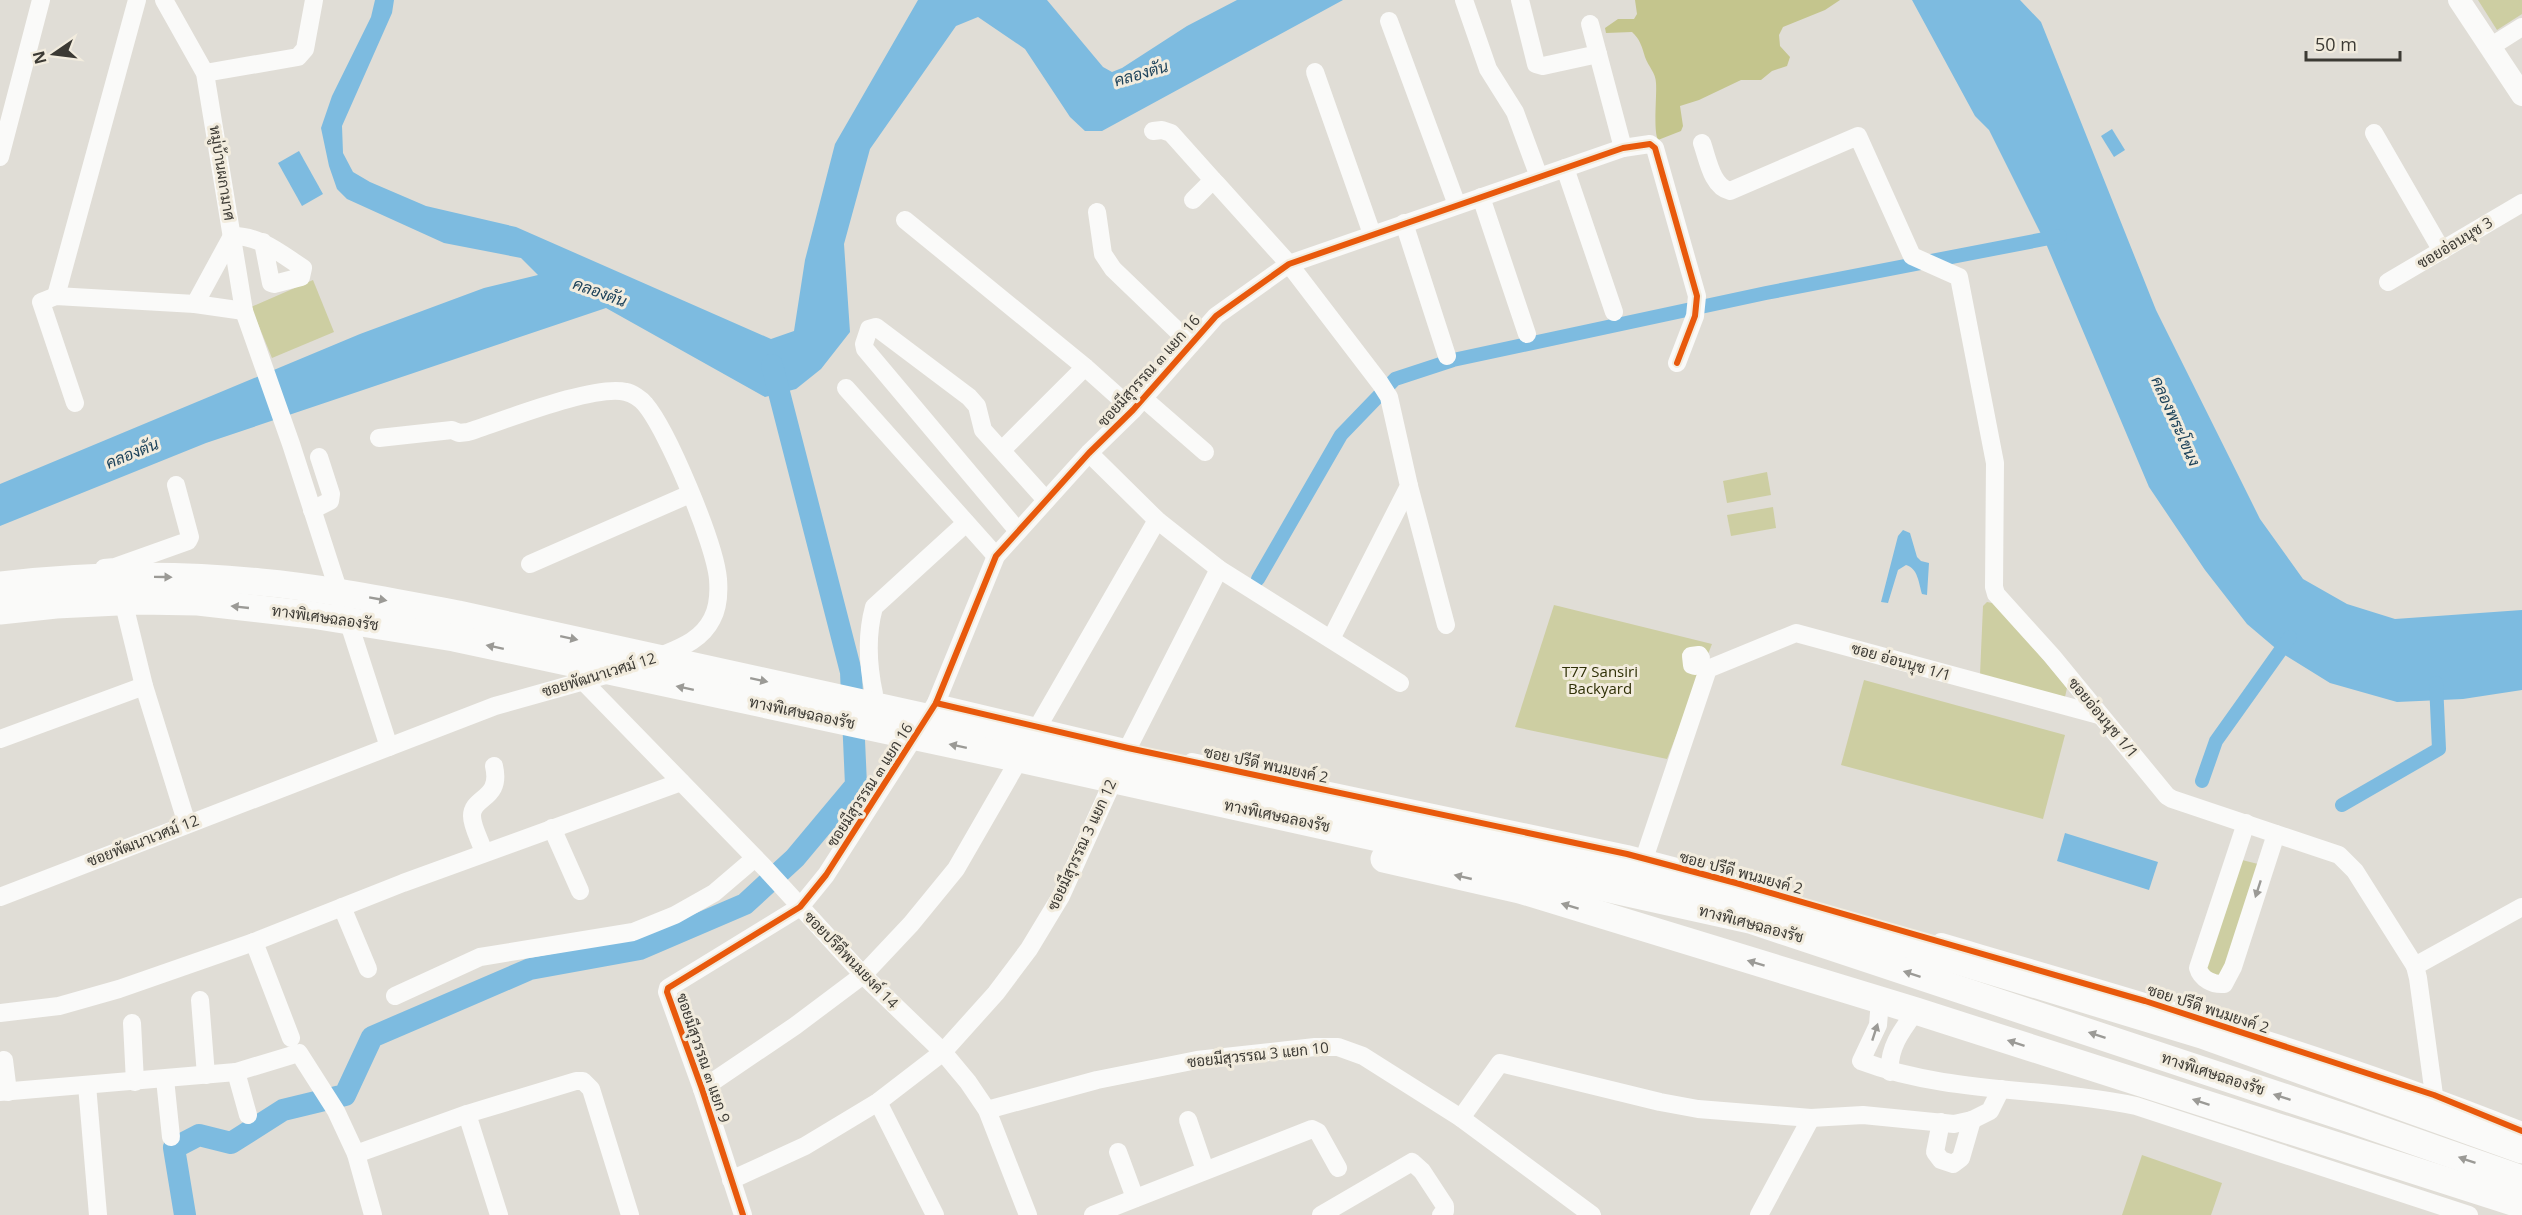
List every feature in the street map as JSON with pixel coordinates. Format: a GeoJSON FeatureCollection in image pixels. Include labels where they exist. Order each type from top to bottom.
{"type":"FeatureCollection","features":[{"type":"Feature","properties":{"kind":"highway","name":"ทางพิเศษฉลองรัช"},"geometry":{"type":"LineString","coordinates":[[0,585],[52,579],[202,578],[260,582],[372,598],[458,614],[1753,899],[2202,1035],[2522,1149]]}},
{"type":"Feature","properties":{"kind":"highway","name":"ทางพิเศษฉลองรัช"},"geometry":{"type":"LineString","coordinates":[[0,611],[56,605],[139,601],[198,602],[342,620],[454,638],[1015,758],[1750,920],[2350,1119],[2522,1179]]}},
{"type":"Feature","properties":{"kind":"highway"},"geometry":{"type":"LineString","coordinates":[[1015,758],[1180,811],[1520,890],[1916,1011],[2357,1152],[2516,1215]]}},
{"type":"Feature","properties":{"kind":"highway"},"geometry":{"type":"LineString","coordinates":[[2393,1165],[2522,1205]]}},
{"type":"Feature","properties":{"kind":"main road"},"geometry":{"type":"LineString","coordinates":[[2459,0],[2522,79]]}},
{"type":"Feature","properties":{"kind":"main road"},"geometry":{"type":"LineString","coordinates":[[2470,0],[2522,95]]}},
{"type":"Feature","properties":{"kind":"street"},"geometry":{"type":"LineString","coordinates":[[0,157],[41,0]]}},
{"type":"Feature","properties":{"kind":"street"},"geometry":{"type":"LineString","coordinates":[[56,296],[137,0]]}},
{"type":"Feature","properties":{"kind":"street","name":"หมู่บ้านผกามาศ"},"geometry":{"type":"LineString","coordinates":[[164,0],[205,73],[232,236],[195,304]]}},
{"type":"Feature","properties":{"kind":"street"},"geometry":{"type":"LineString","coordinates":[[205,73],[298,57],[305,49],[314,0]]}},
{"type":"Feature","properties":{"kind":"street"},"geometry":{"type":"LineString","coordinates":[[1464,0],[1488,69],[1515,112],[1539,177]]}},
{"type":"Feature","properties":{"kind":"street"},"geometry":{"type":"LineString","coordinates":[[1520,0],[1536,64],[1543,66],[1598,54]]}},
{"type":"Feature","properties":{"kind":"street"},"geometry":{"type":"LineString","coordinates":[[1389,21],[1457,205]]}},
{"type":"Feature","properties":{"kind":"street"},"geometry":{"type":"LineString","coordinates":[[1590,24],[1623,148]]}},
{"type":"Feature","properties":{"kind":"street"},"geometry":{"type":"LineString","coordinates":[[2494,44],[2522,27]]}},
{"type":"Feature","properties":{"kind":"street"},"geometry":{"type":"LineString","coordinates":[[1315,72],[1372,234]]}},
{"type":"Feature","properties":{"kind":"street"},"geometry":{"type":"LineString","coordinates":[[1153,131],[1166,130],[1171,133],[1289,264],[1384,390],[1446,625]]}},
{"type":"Feature","properties":{"kind":"street"},"geometry":{"type":"LineString","coordinates":[[2374,134],[2442,251]]}},
{"type":"Feature","properties":{"kind":"street","name":"ซอยอ่อนนุช 1/1"},"geometry":{"type":"LineString","coordinates":[[1702,143],[1716,183],[1730,191],[1858,136],[1910,253],[1914,258],[1957,275],[1962,287],[1995,463],[1994,587],[1996,594],[2052,656],[2167,796],[2339,855],[2348,862],[2415,966]]}},
{"type":"Feature","properties":{"kind":"street","name":"ซอยมีสุวรรณ ๓ แยก 16"},"geometry":{"type":"LineString","coordinates":[[800,907],[826,875],[856,831],[936,704],[996,556],[1089,453],[1138,404],[1216,316],[1289,264],[1623,148],[1649,144],[1655,148],[1697,296],[1695,316],[1677,363]]}},
{"type":"Feature","properties":{"kind":"street"},"geometry":{"type":"LineString","coordinates":[[1565,168],[1614,312]]}},
{"type":"Feature","properties":{"kind":"street"},"geometry":{"type":"LineString","coordinates":[[1193,200],[1213,180]]}},
{"type":"Feature","properties":{"kind":"street"},"geometry":{"type":"LineString","coordinates":[[1481,197],[1527,334]]}},
{"type":"Feature","properties":{"kind":"street","name":"ซอยอ่อนนุช 3"},"geometry":{"type":"LineString","coordinates":[[2388,282],[2522,202]]}},
{"type":"Feature","properties":{"kind":"street"},"geometry":{"type":"LineString","coordinates":[[1097,212],[1103,254],[1113,269],[1191,344]]}},
{"type":"Feature","properties":{"kind":"street"},"geometry":{"type":"LineString","coordinates":[[905,220],[1085,367],[1205,452]]}},
{"type":"Feature","properties":{"kind":"street"},"geometry":{"type":"LineString","coordinates":[[1404,223],[1447,356]]}},
{"type":"Feature","properties":{"kind":"street"},"geometry":{"type":"LineString","coordinates":[[263,242],[244,236],[232,236],[244,311],[291,444],[389,747]]}},
{"type":"Feature","properties":{"kind":"street"},"geometry":{"type":"LineString","coordinates":[[75,403],[40,305],[43,300],[56,296],[195,304],[244,311]]}},
{"type":"Feature","properties":{"kind":"street"},"geometry":{"type":"LineString","coordinates":[[1018,531],[865,350],[864,344],[869,329],[876,327],[969,396],[977,406],[983,429],[1047,500]]}},
{"type":"Feature","properties":{"kind":"street"},"geometry":{"type":"LineString","coordinates":[[1002,450],[1085,367]]}},
{"type":"Feature","properties":{"kind":"street"},"geometry":{"type":"LineString","coordinates":[[846,388],[996,556]]}},
{"type":"Feature","properties":{"kind":"street","name":"ซอยพัฒนาเวศม์ 12"},"geometry":{"type":"LineString","coordinates":[[0,897],[495,706],[635,667],[689,644],[704,633],[713,617],[718,598],[718,578],[711,549],[690,494],[656,420],[643,402],[628,392],[610,390],[575,397],[468,432],[459,433],[452,430],[379,438]]}},
{"type":"Feature","properties":{"kind":"street"},"geometry":{"type":"LineString","coordinates":[[1089,453],[1157,520],[1219,569],[1400,682]]}},
{"type":"Feature","properties":{"kind":"street"},"geometry":{"type":"LineString","coordinates":[[312,510],[330,501],[331,494],[319,457]]}},
{"type":"Feature","properties":{"kind":"street"},"geometry":{"type":"LineString","coordinates":[[0,574],[116,567],[188,541],[190,537],[176,485]]}},
{"type":"Feature","properties":{"kind":"street"},"geometry":{"type":"LineString","coordinates":[[1331,639],[1409,486]]}},
{"type":"Feature","properties":{"kind":"street"},"geometry":{"type":"LineString","coordinates":[[530,564],[690,494]]}},
{"type":"Feature","properties":{"kind":"street"},"geometry":{"type":"LineString","coordinates":[[702,1089],[795,1026],[863,975],[911,924],[956,869],[1157,520]]}},
{"type":"Feature","properties":{"kind":"street"},"geometry":{"type":"LineString","coordinates":[[874,694],[868,668],[870,622],[874,607],[966,523]]}},
{"type":"Feature","properties":{"kind":"street"},"geometry":{"type":"LineString","coordinates":[[116,567],[144,686],[187,824]]}},
{"type":"Feature","properties":{"kind":"street","name":"ซอยมีสุวรรณ 3 แยก 12"},"geometry":{"type":"LineString","coordinates":[[731,1180],[805,1146],[878,1102],[943,1052],[996,993],[1029,949],[1061,896],[1128,748],[1219,569]]}},
{"type":"Feature","properties":{"kind":"street","name":"ซอย อ่อนนุช 1/1"},"geometry":{"type":"LineString","coordinates":[[1644,859],[1704,666],[1796,633],[2099,715]]}},
{"type":"Feature","properties":{"kind":"street","name":"ซอยปรีดีพนมยงค์ 14"},"geometry":{"type":"LineString","coordinates":[[583,681],[760,863],[863,975],[943,1052],[987,1110],[1028,1215]]}},
{"type":"Feature","properties":{"kind":"street"},"geometry":{"type":"LineString","coordinates":[[0,739],[144,686]]}},
{"type":"Feature","properties":{"kind":"street","name":"ซอย ปรีดี พนมยงค์ 2"},"geometry":{"type":"LineString","coordinates":[[936,704],[1128,748],[1644,859],[1736,883],[2145,1001],[2434,1095],[2522,1131]]}},
{"type":"Feature","properties":{"kind":"street"},"geometry":{"type":"LineString","coordinates":[[484,853],[472,815],[474,809],[494,789],[497,778],[494,766]]}},
{"type":"Feature","properties":{"kind":"street"},"geometry":{"type":"LineString","coordinates":[[0,1013],[59,1006],[119,989],[254,942],[484,853],[681,782]]}},
{"type":"Feature","properties":{"kind":"street"},"geometry":{"type":"LineString","coordinates":[[2246,823],[2198,968],[2204,978],[2220,985],[2227,980],[2233,967],[2276,834]]}},
{"type":"Feature","properties":{"kind":"street"},"geometry":{"type":"LineString","coordinates":[[552,828],[580,891]]}},
{"type":"Feature","properties":{"kind":"street"},"geometry":{"type":"LineString","coordinates":[[2235,854],[2266,864]]}},
{"type":"Feature","properties":{"kind":"street"},"geometry":{"type":"LineString","coordinates":[[395,996],[480,957],[633,932],[675,915],[760,863]]}},
{"type":"Feature","properties":{"kind":"street"},"geometry":{"type":"LineString","coordinates":[[342,907],[368,969]]}},
{"type":"Feature","properties":{"kind":"street","name":"ซอยมีสุวรรณ ๓ แยก 9"},"geometry":{"type":"LineString","coordinates":[[742,1215],[702,1089],[667,992],[668,988],[800,907]]}},
{"type":"Feature","properties":{"kind":"street"},"geometry":{"type":"LineString","coordinates":[[2434,1095],[2415,966],[2522,907]]}},
{"type":"Feature","properties":{"kind":"street"},"geometry":{"type":"LineString","coordinates":[[254,942],[291,1038]]}},
{"type":"Feature","properties":{"kind":"street"},"geometry":{"type":"LineString","coordinates":[[200,1000],[206,1075]]}},
{"type":"Feature","properties":{"kind":"street"},"geometry":{"type":"LineString","coordinates":[[1880,1000],[1878,1025],[1861,1062],[1890,1072],[2001,1089],[2099,1099],[2136,1106],[2429,1208],[2469,1215]]}},
{"type":"Feature","properties":{"kind":"street"},"geometry":{"type":"LineString","coordinates":[[1890,1072],[1889,1059],[1893,1047],[1916,1011]]}},
{"type":"Feature","properties":{"kind":"street"},"geometry":{"type":"LineString","coordinates":[[132,1023],[135,1082]]}},
{"type":"Feature","properties":{"kind":"street","name":"ซอยมีสุวรรณ 3 แยก 10"},"geometry":{"type":"LineString","coordinates":[[987,1110],[1097,1080],[1197,1060],[1315,1047],[1338,1047],[1362,1056],[1461,1118],[1592,1215]]}},
{"type":"Feature","properties":{"kind":"street"},"geometry":{"type":"LineString","coordinates":[[4,1060],[4,1092],[236,1072],[300,1053],[336,1111],[356,1154],[374,1215]]}},
{"type":"Feature","properties":{"kind":"street"},"geometry":{"type":"LineString","coordinates":[[1461,1118],[1500,1063],[1688,1107],[1811,1118],[1863,1116],[1954,1124],[1972,1120],[1989,1111],[2001,1089]]}},
{"type":"Feature","properties":{"kind":"street"},"geometry":{"type":"LineString","coordinates":[[236,1072],[248,1116]]}},
{"type":"Feature","properties":{"kind":"street"},"geometry":{"type":"LineString","coordinates":[[165,1079],[171,1137]]}},
{"type":"Feature","properties":{"kind":"street"},"geometry":{"type":"LineString","coordinates":[[356,1154],[467,1114],[576,1081],[583,1082],[591,1089],[630,1215]]}},
{"type":"Feature","properties":{"kind":"street"},"geometry":{"type":"LineString","coordinates":[[87,1085],[98,1215]]}},
{"type":"Feature","properties":{"kind":"street"},"geometry":{"type":"LineString","coordinates":[[878,1102],[935,1215]]}},
{"type":"Feature","properties":{"kind":"street"},"geometry":{"type":"LineString","coordinates":[[467,1114],[499,1215]]}},
{"type":"Feature","properties":{"kind":"street"},"geometry":{"type":"LineString","coordinates":[[1759,1215],[1811,1118]]}},
{"type":"Feature","properties":{"kind":"street"},"geometry":{"type":"LineString","coordinates":[[1188,1120],[1205,1170]]}},
{"type":"Feature","properties":{"kind":"street"},"geometry":{"type":"LineString","coordinates":[[1941,1122],[1935,1152],[1941,1160],[1953,1164],[1961,1158],[1972,1120]]}},
{"type":"Feature","properties":{"kind":"street"},"geometry":{"type":"LineString","coordinates":[[1093,1215],[1312,1129],[1318,1132],[1338,1168]]}},
{"type":"Feature","properties":{"kind":"street"},"geometry":{"type":"LineString","coordinates":[[1118,1152],[1135,1198]]}},
{"type":"Feature","properties":{"kind":"street"},"geometry":{"type":"LineString","coordinates":[[1321,1215],[1412,1162],[1422,1172],[1445,1206],[1445,1211],[1441,1215]]}},
{"type":"Feature","properties":{"kind":"green space"},"geometry":{"type":"Polygon","coordinates":[[[1635,0],[1840,0],[1825,10],[1783,27],[1779,35],[1780,46],[1790,57],[1787,66],[1772,71],[1761,80],[1741,80],[1699,100],[1680,106],[1683,126],[1681,131],[1658,140],[1656,79],[1640,43],[1632,32],[1606,33],[1605,28],[1618,19],[1634,19],[1637,14],[1635,0]]]}},
{"type":"Feature","properties":{"kind":"green space"},"geometry":{"type":"Polygon","coordinates":[[[2478,0],[2522,0],[2522,14],[2497,30],[2478,0]]]}},
{"type":"Feature","properties":{"kind":"green space"},"geometry":{"type":"Polygon","coordinates":[[[313,280],[334,332],[272,358],[251,307],[313,280]]]}},
{"type":"Feature","properties":{"kind":"green space"},"geometry":{"type":"Polygon","coordinates":[[[1767,472],[1771,495],[1727,503],[1723,481],[1767,472]]]}},
{"type":"Feature","properties":{"kind":"green space"},"geometry":{"type":"Polygon","coordinates":[[[1773,507],[1776,528],[1731,536],[1727,515],[1773,507]]]}},
{"type":"Feature","properties":{"kind":"green space"},"geometry":{"type":"Polygon","coordinates":[[[1987,602],[1997,604],[2067,688],[2065,697],[1980,675],[1983,606],[1987,602]]]}},
{"type":"Feature","properties":{"kind":"green space","name":"T77 Sansiri Backyard"},"geometry":{"type":"Polygon","coordinates":[[[1554,605],[1712,644],[1667,759],[1515,727],[1554,605]]]}},
{"type":"Feature","properties":{"kind":"green space"},"geometry":{"type":"Polygon","coordinates":[[[1864,680],[2065,735],[2043,819],[1841,765],[1864,680]]]}},
{"type":"Feature","properties":{"kind":"green space"},"geometry":{"type":"Polygon","coordinates":[[[2238,859],[2262,865],[2226,973],[2214,978],[2204,966],[2238,859]]]}},
{"type":"Feature","properties":{"kind":"green space"},"geometry":{"type":"Polygon","coordinates":[[[2142,1155],[2222,1183],[2211,1215],[2122,1215],[2142,1155]]]}},
{"type":"Feature","properties":{"kind":"water","name":"คลองตัน"},"geometry":{"type":"Polygon","coordinates":[[[375,0],[394,0],[392,13],[342,126],[343,153],[353,172],[370,182],[426,206],[516,227],[771,339],[794,331],[805,260],[835,144],[918,0],[1047,0],[1103,67],[1112,72],[1122,68],[1187,26],[1237,0],[1343,0],[1102,131],[1085,131],[1070,117],[1025,49],[978,17],[956,26],[870,149],[844,244],[850,332],[821,369],[796,389],[765,397],[606,308],[206,443],[0,526],[0,484],[360,334],[484,288],[538,275],[521,258],[444,243],[347,199],[337,189],[329,166],[321,128],[332,96],[371,17],[375,0]]]}},
{"type":"Feature","properties":{"kind":"water","name":"คลองพระโขนง"},"geometry":{"type":"Polygon","coordinates":[[[1912,0],[2020,0],[2041,22],[2156,310],[2260,519],[2303,579],[2347,604],[2395,619],[2522,610],[2522,690],[2463,699],[2397,702],[2330,683],[2280,652],[2247,624],[2205,570],[2149,487],[2047,246],[1989,130],[1975,116],[1912,0]]]}},
{"type":"Feature","properties":{"kind":"water"},"geometry":{"type":"Polygon","coordinates":[[[2112,129],[2125,150],[2114,157],[2101,136],[2112,129]]]}},
{"type":"Feature","properties":{"kind":"water"},"geometry":{"type":"Polygon","coordinates":[[[299,151],[323,194],[302,206],[278,163],[299,151]]]}},
{"type":"Feature","properties":{"kind":"water"},"geometry":{"type":"Polygon","coordinates":[[[1903,530],[1910,533],[1917,557],[1929,563],[1927,595],[1922,594],[1916,573],[1906,565],[1898,570],[1888,603],[1881,602],[1898,536],[1903,530]]]}},
{"type":"Feature","properties":{"kind":"water"},"geometry":{"type":"Polygon","coordinates":[[[2065,833],[2158,862],[2149,890],[2057,861],[2065,833]]]}},
{"type":"Feature","properties":{"kind":"waterway"},"geometry":{"type":"LineString","coordinates":[[1258,579],[1341,435],[1395,379],[1453,360],[1766,293],[2060,236]]}},
{"type":"Feature","properties":{"kind":"waterway"},"geometry":{"type":"LineString","coordinates":[[185,1215],[174,1148],[199,1135],[231,1143],[283,1110],[345,1095],[372,1037],[530,969],[640,949],[745,904],[795,858],[856,785],[851,672],[772,365]]}},
{"type":"Feature","properties":{"kind":"waterway"},"geometry":{"type":"LineString","coordinates":[[2202,781],[2216,741],[2290,637]]}},
{"type":"Feature","properties":{"kind":"waterway"},"geometry":{"type":"LineString","coordinates":[[2342,805],[2439,749],[2436,683]]}},
{"type":"Feature","properties":{"kind":"cycle path"},"geometry":{"type":"LineString","coordinates":[[743,1215],[702,1089],[667,992],[668,988],[800,907],[826,875],[936,703],[996,556],[1089,453],[1133,410],[1216,316],[1289,264],[1623,148],[1650,144],[1655,148],[1697,296],[1695,316],[1677,363]]}},
{"type":"Feature","properties":{"kind":"cycle path"},"geometry":{"type":"LineString","coordinates":[[936,703],[1128,748],[1627,854],[1736,883],[2145,1001],[2434,1095],[2522,1131]]}}]}
